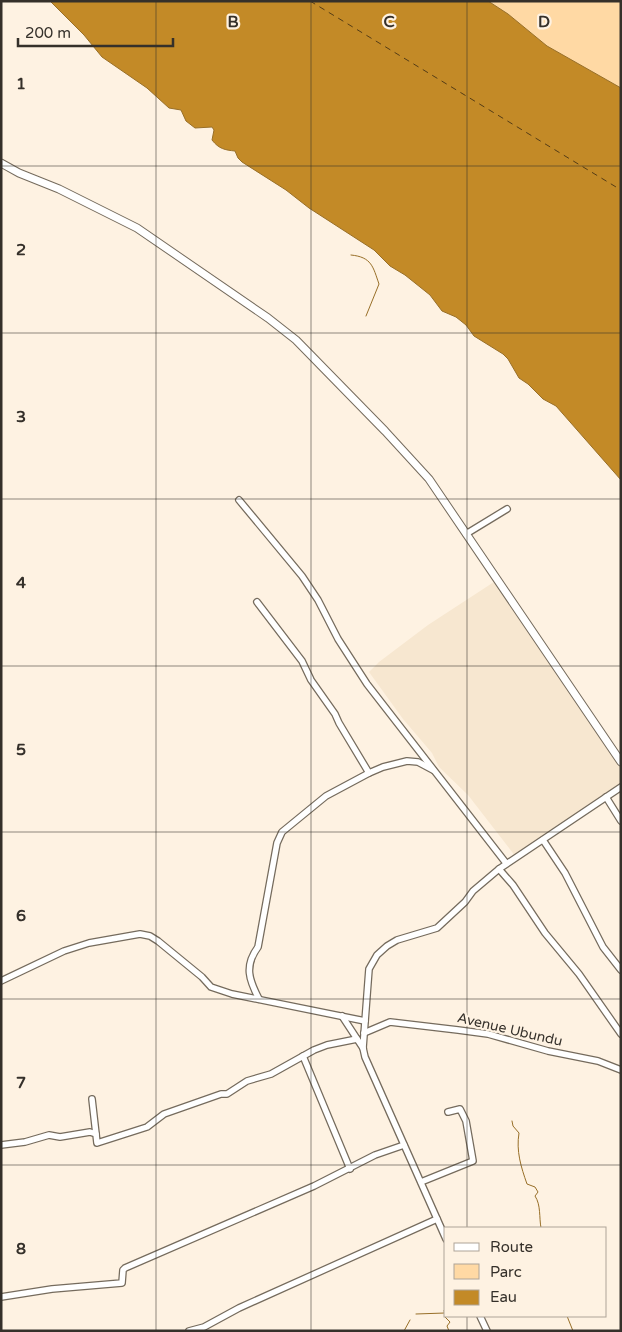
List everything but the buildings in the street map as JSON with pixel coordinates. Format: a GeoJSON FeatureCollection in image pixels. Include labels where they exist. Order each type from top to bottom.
{"type":"FeatureCollection","features":[{"type":"Feature","properties":{"kind":"street"},"geometry":{"type":"LineString","coordinates":[[1,162],[19,173],[59,189],[137,228],[268,318],[296,340],[429,479],[621,762]]}},
{"type":"Feature","properties":{"kind":"street"},"geometry":{"type":"LineString","coordinates":[[239,500],[302,576],[355,666],[506,863]]}},
{"type":"Feature","properties":{"kind":"street"},"geometry":{"type":"LineString","coordinates":[[466,534],[507,509]]}},
{"type":"Feature","properties":{"kind":"street"},"geometry":{"type":"LineString","coordinates":[[257,602],[302,661],[311,680],[336,715],[369,773]]}},
{"type":"Feature","properties":{"kind":"street"},"geometry":{"type":"LineString","coordinates":[[259,999],[252,985],[249,969],[252,956],[258,948],[277,843],[282,832],[326,796],[382,767],[408,761],[418,762],[434,770]]}},
{"type":"Feature","properties":{"kind":"street"},"geometry":{"type":"LineString","coordinates":[[363,1048],[369,969],[378,955],[397,940],[437,928],[466,902],[473,892],[506,863],[621,786]]}},
{"type":"Feature","properties":{"kind":"street"},"geometry":{"type":"LineString","coordinates":[[606,797],[621,820]]}},
{"type":"Feature","properties":{"kind":"street"},"geometry":{"type":"LineString","coordinates":[[543,840],[565,873],[603,947],[621,970]]}},
{"type":"Feature","properties":{"kind":"street"},"geometry":{"type":"LineString","coordinates":[[499,869],[513,885],[545,933],[579,974],[621,1034]]}},
{"type":"Feature","properties":{"kind":"street"},"geometry":{"type":"LineString","coordinates":[[1,981],[64,952],[89,943],[140,934],[150,936],[158,941],[202,977],[211,987],[232,994],[365,1021]]}},
{"type":"Feature","properties":{"kind":"street"},"geometry":{"type":"LineString","coordinates":[[342,1016],[363,1048],[367,1062],[444,1235]]}},
{"type":"Feature","properties":{"kind":"street","name":"Avenue Ubundu"},"geometry":{"type":"LineString","coordinates":[[364,1033],[390,1022],[488,1034],[548,1051],[598,1061],[621,1070]]}},
{"type":"Feature","properties":{"kind":"street"},"geometry":{"type":"LineString","coordinates":[[92,1099],[97,1143],[147,1127],[164,1114],[221,1094],[227,1094],[247,1081],[271,1074],[327,1045],[357,1039]]}},
{"type":"Feature","properties":{"kind":"street"},"geometry":{"type":"LineString","coordinates":[[303,1056],[350,1168]]}},
{"type":"Feature","properties":{"kind":"street"},"geometry":{"type":"LineString","coordinates":[[421,1182],[473,1161],[466,1121],[460,1108],[448,1112]]}},
{"type":"Feature","properties":{"kind":"street"},"geometry":{"type":"LineString","coordinates":[[1,1145],[49,1136],[60,1137],[90,1132],[96,1134]]}},
{"type":"Feature","properties":{"kind":"street"},"geometry":{"type":"LineString","coordinates":[[1,1296],[52,1289],[122,1283],[123,1270],[125,1268],[314,1186],[375,1155],[404,1145]]}},
{"type":"Feature","properties":{"kind":"street"},"geometry":{"type":"LineString","coordinates":[[189,1331],[204,1327],[244,1306],[437,1219]]}},
{"type":"Feature","properties":{"kind":"street"},"geometry":{"type":"LineString","coordinates":[[480,1317],[487,1331]]}},
{"type":"Feature","properties":{"kind":"shaded area"},"geometry":{"type":"Polygon","coordinates":[[[497,580],[621,761],[621,785],[516,857],[468,795],[439,767],[432,753],[403,719],[369,672],[379,662],[428,625],[497,580]]]}},
{"type":"Feature","properties":{"kind":"green space"},"geometry":{"type":"Polygon","coordinates":[[[488,1],[621,1],[621,88],[547,46],[508,14],[488,1]]]}},
{"type":"Feature","properties":{"kind":"water"},"geometry":{"type":"Polygon","coordinates":[[[50,1],[488,1],[508,14],[547,46],[621,88],[621,480],[556,406],[543,399],[519,378],[503,354],[474,336],[466,325],[456,317],[442,311],[430,295],[405,275],[390,266],[374,250],[242,162],[235,151],[217,145],[212,140],[214,130],[212,127],[195,128],[186,121],[181,110],[169,108],[147,88],[102,57],[84,35],[50,1]]]}},
{"type":"Feature","properties":{"kind":"waterway"},"geometry":{"type":"LineString","coordinates":[[351,255],[363,258],[371,264],[379,284],[366,316]]}},
{"type":"Feature","properties":{"kind":"waterway"},"geometry":{"type":"LineString","coordinates":[[512,1121],[513,1126],[519,1133],[519,1153],[527,1184],[535,1187],[538,1192],[535,1196],[539,1207],[541,1227]]}},
{"type":"Feature","properties":{"kind":"waterway"},"geometry":{"type":"LineString","coordinates":[[416,1314],[444,1313]]}},
{"type":"Feature","properties":{"kind":"waterway"},"geometry":{"type":"LineString","coordinates":[[445,1317],[450,1322],[447,1326],[449,1331]]}},
{"type":"Feature","properties":{"kind":"waterway"},"geometry":{"type":"LineString","coordinates":[[567,1317],[573,1331]]}},
{"type":"Feature","properties":{"kind":"waterway"},"geometry":{"type":"LineString","coordinates":[[404,1331],[410,1320]]}},
{"type":"Feature","properties":{"kind":"ferry route"},"geometry":{"type":"LineString","coordinates":[[310,1],[621,190]]}}]}
